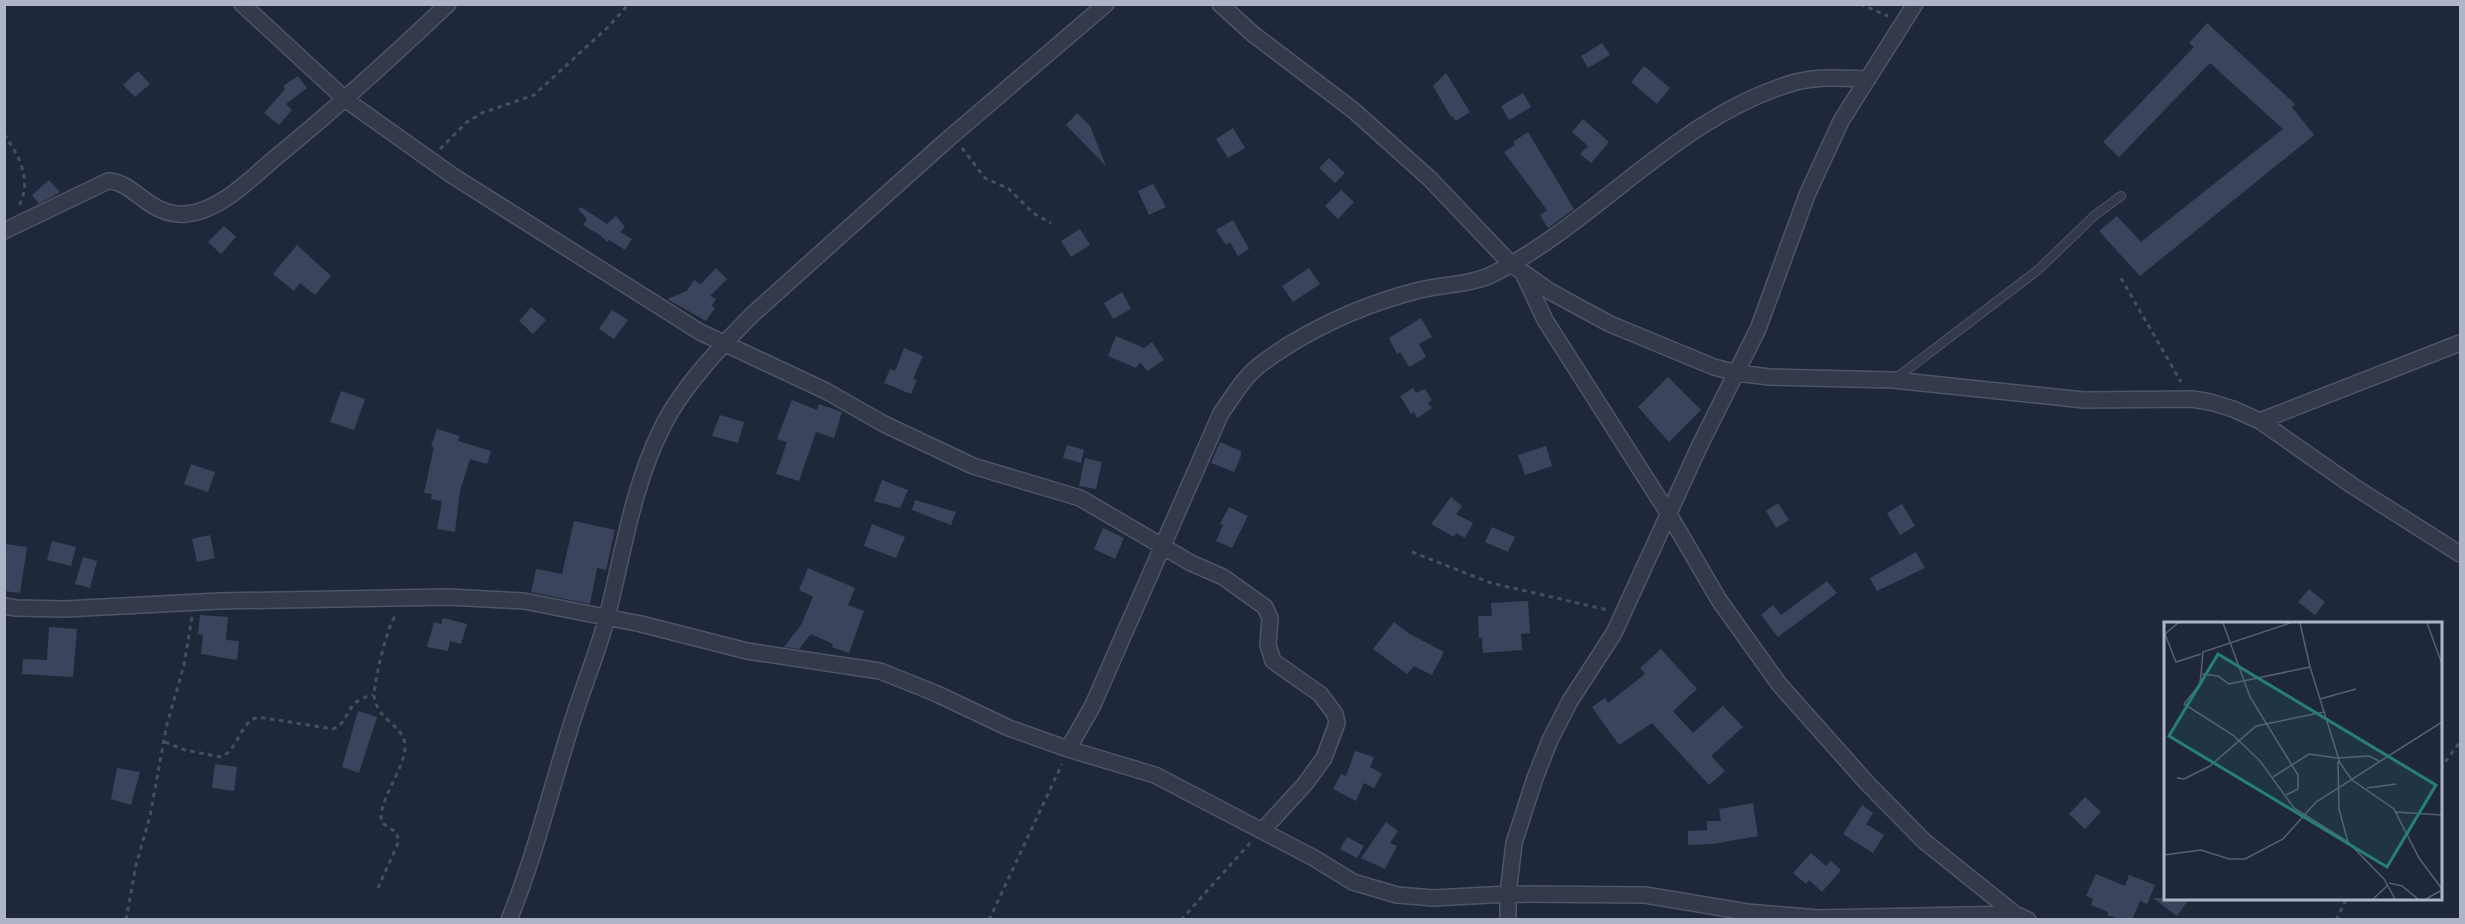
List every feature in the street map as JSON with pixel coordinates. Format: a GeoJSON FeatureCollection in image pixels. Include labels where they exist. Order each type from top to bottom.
{"type":"FeatureCollection","features":[{"type":"Feature","properties":{"kind":"street"},"geometry":{"type":"LineString","coordinates":[[242,4],[346,100],[479,194],[603,270],[671,315],[724,344],[826,391],[884,424],[964,462],[999,475],[1028,481],[1080,498],[1164,545],[1191,563],[1223,577],[1265,607],[1270,618],[1268,645],[1274,661],[1289,674],[1313,688],[1329,704],[1337,723],[1324,758],[1305,784],[1262,831]]}},
{"type":"Feature","properties":{"kind":"street"},"geometry":{"type":"LineString","coordinates":[[6,230],[108,181],[122,184],[166,212],[188,214],[212,206],[235,191],[346,100],[448,4]]}},
{"type":"Feature","properties":{"kind":"street"},"geometry":{"type":"LineString","coordinates":[[509,920],[530,865],[574,714],[606,618],[628,519],[660,430],[672,411],[724,344],[947,140],[1106,4]]}},
{"type":"Feature","properties":{"kind":"street"},"geometry":{"type":"LineString","coordinates":[[1220,4],[1253,34],[1353,110],[1430,179],[1517,268],[1551,292],[1610,324],[1714,367],[1737,373],[1770,377],[1893,380],[2084,400],[2192,399],[2210,402],[2260,421],[2353,486],[2460,554]]}},
{"type":"Feature","properties":{"kind":"street"},"geometry":{"type":"LineString","coordinates":[[1508,920],[1508,894],[1514,843],[1539,768],[1570,701],[1614,633],[1670,516],[1700,445],[1758,329],[1807,195],[1842,121],[1915,4]]}},
{"type":"Feature","properties":{"kind":"street"},"geometry":{"type":"LineString","coordinates":[[1068,749],[1092,707],[1221,413],[1248,375],[1280,351],[1338,317],[1385,299],[1517,268],[1695,131],[1760,94],[1798,82],[1833,77],[1868,79]]}},
{"type":"Feature","properties":{"kind":"street"},"geometry":{"type":"LineString","coordinates":[[1517,268],[1545,320],[1670,516],[1719,600],[1779,684],[1867,783],[1924,841],[2022,917]]}},
{"type":"Feature","properties":{"kind":"street"},"geometry":{"type":"LineString","coordinates":[[2260,421],[2460,343]]}},
{"type":"Feature","properties":{"kind":"street"},"geometry":{"type":"LineString","coordinates":[[4,606],[65,609],[194,603],[479,597],[524,601],[641,624],[747,651],[880,671],[935,693],[1009,728],[1068,749],[1155,775],[1314,858],[1353,882],[1397,895],[1434,898],[1508,894],[1645,895],[1746,912],[1819,918],[2022,917]]}},
{"type":"Feature","properties":{"kind":"lane"},"geometry":{"type":"LineString","coordinates":[[1893,380],[2038,270],[2095,215],[2121,196]]}},
{"type":"Feature","properties":{"kind":"path"},"geometry":{"type":"LineString","coordinates":[[430,159],[467,122],[502,105],[526,100],[534,95],[608,27],[629,4]]}},
{"type":"Feature","properties":{"kind":"path"},"geometry":{"type":"LineString","coordinates":[[1860,4],[1904,22]]}},
{"type":"Feature","properties":{"kind":"path"},"geometry":{"type":"LineString","coordinates":[[4,134],[22,163],[25,181],[24,195],[6,230]]}},
{"type":"Feature","properties":{"kind":"path"},"geometry":{"type":"LineString","coordinates":[[947,140],[967,153],[985,178],[1008,189],[1033,213],[1051,223]]}},
{"type":"Feature","properties":{"kind":"path"},"geometry":{"type":"LineString","coordinates":[[2121,278],[2192,399]]}},
{"type":"Feature","properties":{"kind":"path"},"geometry":{"type":"LineString","coordinates":[[1412,552],[1491,583],[1623,614]]}},
{"type":"Feature","properties":{"kind":"path"},"geometry":{"type":"LineString","coordinates":[[378,888],[399,845],[396,832],[382,823],[381,815],[400,768],[405,752],[405,740],[381,712],[374,695],[388,629],[404,599]]}},
{"type":"Feature","properties":{"kind":"path"},"geometry":{"type":"LineString","coordinates":[[126,920],[167,724],[184,665],[194,603]]}},
{"type":"Feature","properties":{"kind":"path"},"geometry":{"type":"LineString","coordinates":[[165,742],[186,750],[221,757],[234,748],[252,719],[258,717],[333,729],[343,721],[349,708],[356,701],[374,695]]}},
{"type":"Feature","properties":{"kind":"path"},"geometry":{"type":"LineString","coordinates":[[2441,766],[2460,742]]}},
{"type":"Feature","properties":{"kind":"path"},"geometry":{"type":"LineString","coordinates":[[988,920],[1040,816],[1068,749]]}},
{"type":"Feature","properties":{"kind":"path"},"geometry":{"type":"LineString","coordinates":[[1181,920],[1262,831]]}},
{"type":"Feature","properties":{"kind":"path"},"geometry":{"type":"LineString","coordinates":[[2336,920],[2346,900]]}},
{"type":"Feature","properties":{"kind":"building"},"geometry":{"type":"Polygon","coordinates":[[[2207,23],[2295,104],[2292,107],[2314,135],[2140,276],[2099,231],[2117,216],[2141,242],[2283,129],[2210,63],[2119,157],[2103,142],[2194,47],[2189,43],[2207,23]]]}},
{"type":"Feature","properties":{"kind":"building"},"geometry":{"type":"Polygon","coordinates":[[[1602,43],[1610,55],[1588,68],[1581,56],[1602,43]]]}},
{"type":"Feature","properties":{"kind":"building"},"geometry":{"type":"Polygon","coordinates":[[[1644,66],[1670,88],[1657,104],[1631,82],[1644,66]]]}},
{"type":"Feature","properties":{"kind":"building"},"geometry":{"type":"Polygon","coordinates":[[[138,71],[150,84],[135,97],[123,85],[138,71]]]}},
{"type":"Feature","properties":{"kind":"building"},"geometry":{"type":"Polygon","coordinates":[[[1446,73],[1470,112],[1456,121],[1451,117],[1433,86],[1446,73]]]}},
{"type":"Feature","properties":{"kind":"building"},"geometry":{"type":"Polygon","coordinates":[[[298,76],[307,88],[286,104],[292,110],[279,125],[264,113],[285,89],[283,86],[298,76]]]}},
{"type":"Feature","properties":{"kind":"building"},"geometry":{"type":"Polygon","coordinates":[[[1523,93],[1531,107],[1509,120],[1501,106],[1523,93]]]}},
{"type":"Feature","properties":{"kind":"building"},"geometry":{"type":"Polygon","coordinates":[[[1077,113],[1090,126],[1106,166],[1066,125],[1077,113]]]}},
{"type":"Feature","properties":{"kind":"building"},"geometry":{"type":"Polygon","coordinates":[[[1583,119],[1609,142],[1591,163],[1580,154],[1588,146],[1572,132],[1583,119]]]}},
{"type":"Feature","properties":{"kind":"building"},"geometry":{"type":"Polygon","coordinates":[[[1233,128],[1245,148],[1228,158],[1216,139],[1233,128]]]}},
{"type":"Feature","properties":{"kind":"building"},"geometry":{"type":"Polygon","coordinates":[[[1528,132],[1574,209],[1548,228],[1540,215],[1547,210],[1504,152],[1515,145],[1513,142],[1528,132]]]}},
{"type":"Feature","properties":{"kind":"building"},"geometry":{"type":"Polygon","coordinates":[[[1329,158],[1345,173],[1335,183],[1319,168],[1329,158]]]}},
{"type":"Feature","properties":{"kind":"building"},"geometry":{"type":"Polygon","coordinates":[[[49,180],[60,192],[39,204],[32,195],[49,180]]]}},
{"type":"Feature","properties":{"kind":"building"},"geometry":{"type":"Polygon","coordinates":[[[1153,184],[1166,207],[1149,215],[1138,191],[1153,184]]]}},
{"type":"Feature","properties":{"kind":"building"},"geometry":{"type":"Polygon","coordinates":[[[1341,190],[1354,202],[1338,219],[1325,206],[1341,190]]]}},
{"type":"Feature","properties":{"kind":"building"},"geometry":{"type":"Polygon","coordinates":[[[581,207],[607,224],[616,216],[625,227],[620,232],[632,239],[625,250],[609,240],[607,242],[583,225],[587,219],[578,209],[581,207]]]}},
{"type":"Feature","properties":{"kind":"building"},"geometry":{"type":"Polygon","coordinates":[[[1233,220],[1249,249],[1238,256],[1230,242],[1226,245],[1216,230],[1233,220]]]}},
{"type":"Feature","properties":{"kind":"building"},"geometry":{"type":"Polygon","coordinates":[[[224,226],[236,237],[221,254],[208,242],[224,226]]]}},
{"type":"Feature","properties":{"kind":"building"},"geometry":{"type":"Polygon","coordinates":[[[1080,229],[1090,245],[1071,257],[1061,241],[1080,229]]]}},
{"type":"Feature","properties":{"kind":"building"},"geometry":{"type":"Polygon","coordinates":[[[297,245],[331,276],[315,295],[300,283],[294,291],[273,274],[297,245]]]}},
{"type":"Feature","properties":{"kind":"building"},"geometry":{"type":"Polygon","coordinates":[[[716,268],[727,279],[710,296],[716,299],[711,306],[715,308],[706,321],[667,299],[687,291],[694,280],[701,284],[716,268]]]}},
{"type":"Feature","properties":{"kind":"building"},"geometry":{"type":"Polygon","coordinates":[[[1309,268],[1320,284],[1293,302],[1282,286],[1309,268]]]}},
{"type":"Feature","properties":{"kind":"building"},"geometry":{"type":"Polygon","coordinates":[[[1122,292],[1131,309],[1113,319],[1104,303],[1122,292]]]}},
{"type":"Feature","properties":{"kind":"building"},"geometry":{"type":"Polygon","coordinates":[[[531,307],[546,320],[533,334],[519,321],[531,307]]]}},
{"type":"Feature","properties":{"kind":"building"},"geometry":{"type":"Polygon","coordinates":[[[612,310],[628,320],[614,339],[599,329],[612,310]]]}},
{"type":"Feature","properties":{"kind":"building"},"geometry":{"type":"Polygon","coordinates":[[[1421,318],[1432,337],[1419,344],[1426,357],[1409,367],[1400,352],[1397,354],[1389,338],[1421,318]]]}},
{"type":"Feature","properties":{"kind":"building"},"geometry":{"type":"Polygon","coordinates":[[[1116,336],[1144,348],[1152,342],[1164,360],[1147,371],[1140,362],[1136,368],[1108,356],[1116,336]]]}},
{"type":"Feature","properties":{"kind":"building"},"geometry":{"type":"Polygon","coordinates":[[[904,348],[923,356],[913,379],[917,380],[911,394],[884,383],[890,369],[895,371],[904,348]]]}},
{"type":"Feature","properties":{"kind":"building"},"geometry":{"type":"Polygon","coordinates":[[[1668,377],[1701,410],[1669,442],[1638,407],[1668,377]]]}},
{"type":"Feature","properties":{"kind":"building"},"geometry":{"type":"Polygon","coordinates":[[[1413,388],[1416,393],[1425,389],[1432,400],[1428,403],[1432,408],[1417,418],[1414,412],[1411,414],[1400,396],[1413,388]]]}},
{"type":"Feature","properties":{"kind":"building"},"geometry":{"type":"Polygon","coordinates":[[[341,391],[365,399],[354,430],[330,422],[341,391]]]}},
{"type":"Feature","properties":{"kind":"building"},"geometry":{"type":"Polygon","coordinates":[[[792,400],[817,410],[819,404],[842,412],[834,438],[816,432],[799,481],[776,474],[787,442],[777,439],[792,400]]]}},
{"type":"Feature","properties":{"kind":"building"},"geometry":{"type":"Polygon","coordinates":[[[720,415],[744,422],[738,443],[712,436],[720,415]]]}},
{"type":"Feature","properties":{"kind":"building"},"geometry":{"type":"Polygon","coordinates":[[[437,429],[460,436],[458,441],[491,451],[487,464],[470,459],[460,491],[455,532],[437,529],[442,501],[431,499],[432,494],[424,493],[434,447],[431,446],[437,429]]]}},
{"type":"Feature","properties":{"kind":"building"},"geometry":{"type":"Polygon","coordinates":[[[1220,442],[1241,451],[1234,472],[1211,463],[1220,442]]]}},
{"type":"Feature","properties":{"kind":"building"},"geometry":{"type":"Polygon","coordinates":[[[1067,445],[1084,450],[1081,463],[1063,458],[1067,445]]]}},
{"type":"Feature","properties":{"kind":"building"},"geometry":{"type":"Polygon","coordinates":[[[1546,446],[1552,466],[1525,475],[1518,455],[1546,446]]]}},
{"type":"Feature","properties":{"kind":"building"},"geometry":{"type":"Polygon","coordinates":[[[1085,458],[1102,462],[1096,489],[1079,486],[1085,458]]]}},
{"type":"Feature","properties":{"kind":"building"},"geometry":{"type":"Polygon","coordinates":[[[191,464],[215,472],[208,492],[184,484],[191,464]]]}},
{"type":"Feature","properties":{"kind":"building"},"geometry":{"type":"Polygon","coordinates":[[[882,480],[908,490],[900,508],[874,501],[882,480]]]}},
{"type":"Feature","properties":{"kind":"building"},"geometry":{"type":"Polygon","coordinates":[[[1451,497],[1462,506],[1456,514],[1473,523],[1465,538],[1456,533],[1454,537],[1431,524],[1451,497]]]}},
{"type":"Feature","properties":{"kind":"building"},"geometry":{"type":"Polygon","coordinates":[[[915,500],[956,512],[951,525],[912,510],[915,500]]]}},
{"type":"Feature","properties":{"kind":"building"},"geometry":{"type":"Polygon","coordinates":[[[1778,503],[1789,520],[1776,528],[1766,511],[1778,503]]]}},
{"type":"Feature","properties":{"kind":"building"},"geometry":{"type":"Polygon","coordinates":[[[1902,504],[1915,526],[1900,535],[1887,513],[1902,504]]]}},
{"type":"Feature","properties":{"kind":"building"},"geometry":{"type":"Polygon","coordinates":[[[1229,507],[1248,516],[1232,548],[1216,541],[1223,525],[1220,524],[1229,507]]]}},
{"type":"Feature","properties":{"kind":"building"},"geometry":{"type":"Polygon","coordinates":[[[574,521],[615,530],[606,570],[597,568],[590,604],[531,592],[536,569],[562,574],[574,521]]]}},
{"type":"Feature","properties":{"kind":"building"},"geometry":{"type":"Polygon","coordinates":[[[872,524],[905,537],[896,558],[864,546],[872,524]]]}},
{"type":"Feature","properties":{"kind":"building"},"geometry":{"type":"Polygon","coordinates":[[[1492,527],[1515,537],[1508,552],[1485,542],[1492,527]]]}},
{"type":"Feature","properties":{"kind":"building"},"geometry":{"type":"Polygon","coordinates":[[[1103,528],[1124,538],[1115,559],[1094,549],[1103,528]]]}},
{"type":"Feature","properties":{"kind":"building"},"geometry":{"type":"Polygon","coordinates":[[[210,535],[215,558],[197,562],[192,539],[210,535]]]}},
{"type":"Feature","properties":{"kind":"building"},"geometry":{"type":"Polygon","coordinates":[[[52,541],[76,547],[71,566],[47,560],[52,541]]]}},
{"type":"Feature","properties":{"kind":"building"},"geometry":{"type":"Polygon","coordinates":[[[4,544],[27,547],[20,593],[4,591],[4,544]]]}},
{"type":"Feature","properties":{"kind":"building"},"geometry":{"type":"Polygon","coordinates":[[[1916,552],[1925,568],[1877,591],[1870,578],[1916,552]]]}},
{"type":"Feature","properties":{"kind":"building"},"geometry":{"type":"Polygon","coordinates":[[[83,557],[97,561],[90,588],[75,584],[83,557]]]}},
{"type":"Feature","properties":{"kind":"building"},"geometry":{"type":"Polygon","coordinates":[[[808,568],[855,588],[848,605],[864,611],[849,653],[832,647],[833,644],[811,634],[799,649],[784,647],[801,625],[813,597],[799,590],[808,568]]]}},
{"type":"Feature","properties":{"kind":"building"},"geometry":{"type":"Polygon","coordinates":[[[1827,581],[1837,593],[1778,637],[1761,615],[1773,605],[1781,615],[1827,581]]]}},
{"type":"Feature","properties":{"kind":"building"},"geometry":{"type":"Polygon","coordinates":[[[2309,589],[2325,602],[2315,615],[2298,602],[2309,589]]]}},
{"type":"Feature","properties":{"kind":"building"},"geometry":{"type":"Polygon","coordinates":[[[1528,601],[1530,633],[1521,634],[1522,650],[1483,653],[1482,638],[1479,638],[1478,616],[1492,616],[1491,603],[1528,601]]]}},
{"type":"Feature","properties":{"kind":"building"},"geometry":{"type":"Polygon","coordinates":[[[200,615],[228,617],[226,640],[239,641],[237,660],[201,654],[203,635],[198,634],[200,615]]]}},
{"type":"Feature","properties":{"kind":"building"},"geometry":{"type":"Polygon","coordinates":[[[443,618],[467,624],[461,644],[450,641],[448,651],[427,647],[434,622],[441,624],[443,618]]]}},
{"type":"Feature","properties":{"kind":"building"},"geometry":{"type":"Polygon","coordinates":[[[1394,622],[1408,633],[1444,652],[1432,675],[1414,666],[1407,674],[1373,649],[1394,622]]]}},
{"type":"Feature","properties":{"kind":"building"},"geometry":{"type":"Polygon","coordinates":[[[49,627],[77,629],[73,677],[22,674],[23,659],[47,660],[49,627]]]}},
{"type":"Feature","properties":{"kind":"building"},"geometry":{"type":"Polygon","coordinates":[[[1661,649],[1697,689],[1673,711],[1693,733],[1723,706],[1743,727],[1711,756],[1725,771],[1709,785],[1652,723],[1619,745],[1592,707],[1605,698],[1608,703],[1645,674],[1640,668],[1661,649]]]}},
{"type":"Feature","properties":{"kind":"building"},"geometry":{"type":"Polygon","coordinates":[[[358,711],[377,717],[359,773],[342,767],[358,711]]]}},
{"type":"Feature","properties":{"kind":"building"},"geometry":{"type":"Polygon","coordinates":[[[1355,751],[1374,757],[1370,767],[1382,774],[1374,788],[1364,783],[1356,801],[1333,789],[1341,774],[1346,776],[1355,751]]]}},
{"type":"Feature","properties":{"kind":"building"},"geometry":{"type":"Polygon","coordinates":[[[215,764],[237,767],[234,791],[212,788],[215,764]]]}},
{"type":"Feature","properties":{"kind":"building"},"geometry":{"type":"Polygon","coordinates":[[[117,768],[140,772],[131,805],[111,799],[117,768]]]}},
{"type":"Feature","properties":{"kind":"building"},"geometry":{"type":"Polygon","coordinates":[[[2085,797],[2101,812],[2085,829],[2069,814],[2085,797]]]}},
{"type":"Feature","properties":{"kind":"building"},"geometry":{"type":"Polygon","coordinates":[[[1753,803],[1758,836],[1713,844],[1688,845],[1688,831],[1707,830],[1707,821],[1721,821],[1719,809],[1753,803]]]}},
{"type":"Feature","properties":{"kind":"building"},"geometry":{"type":"Polygon","coordinates":[[[1862,805],[1873,813],[1866,824],[1884,835],[1873,853],[1843,834],[1862,805]]]}},
{"type":"Feature","properties":{"kind":"building"},"geometry":{"type":"Polygon","coordinates":[[[1386,822],[1398,831],[1390,843],[1397,846],[1385,869],[1361,858],[1386,822]]]}},
{"type":"Feature","properties":{"kind":"building"},"geometry":{"type":"Polygon","coordinates":[[[1347,837],[1364,846],[1357,858],[1340,849],[1347,837]]]}},
{"type":"Feature","properties":{"kind":"building"},"geometry":{"type":"Polygon","coordinates":[[[1811,853],[1826,866],[1831,861],[1841,870],[1822,892],[1809,880],[1806,884],[1793,873],[1811,853]]]}},
{"type":"Feature","properties":{"kind":"building"},"geometry":{"type":"Polygon","coordinates":[[[2096,874],[2125,886],[2129,875],[2155,885],[2147,904],[2140,901],[2132,920],[2122,920],[2107,915],[2108,912],[2091,905],[2093,899],[2086,896],[2096,874]]]}},
{"type":"Feature","properties":{"kind":"building"},"geometry":{"type":"Polygon","coordinates":[[[2153,898],[2189,900],[2177,916],[2153,898]]]}}]}
